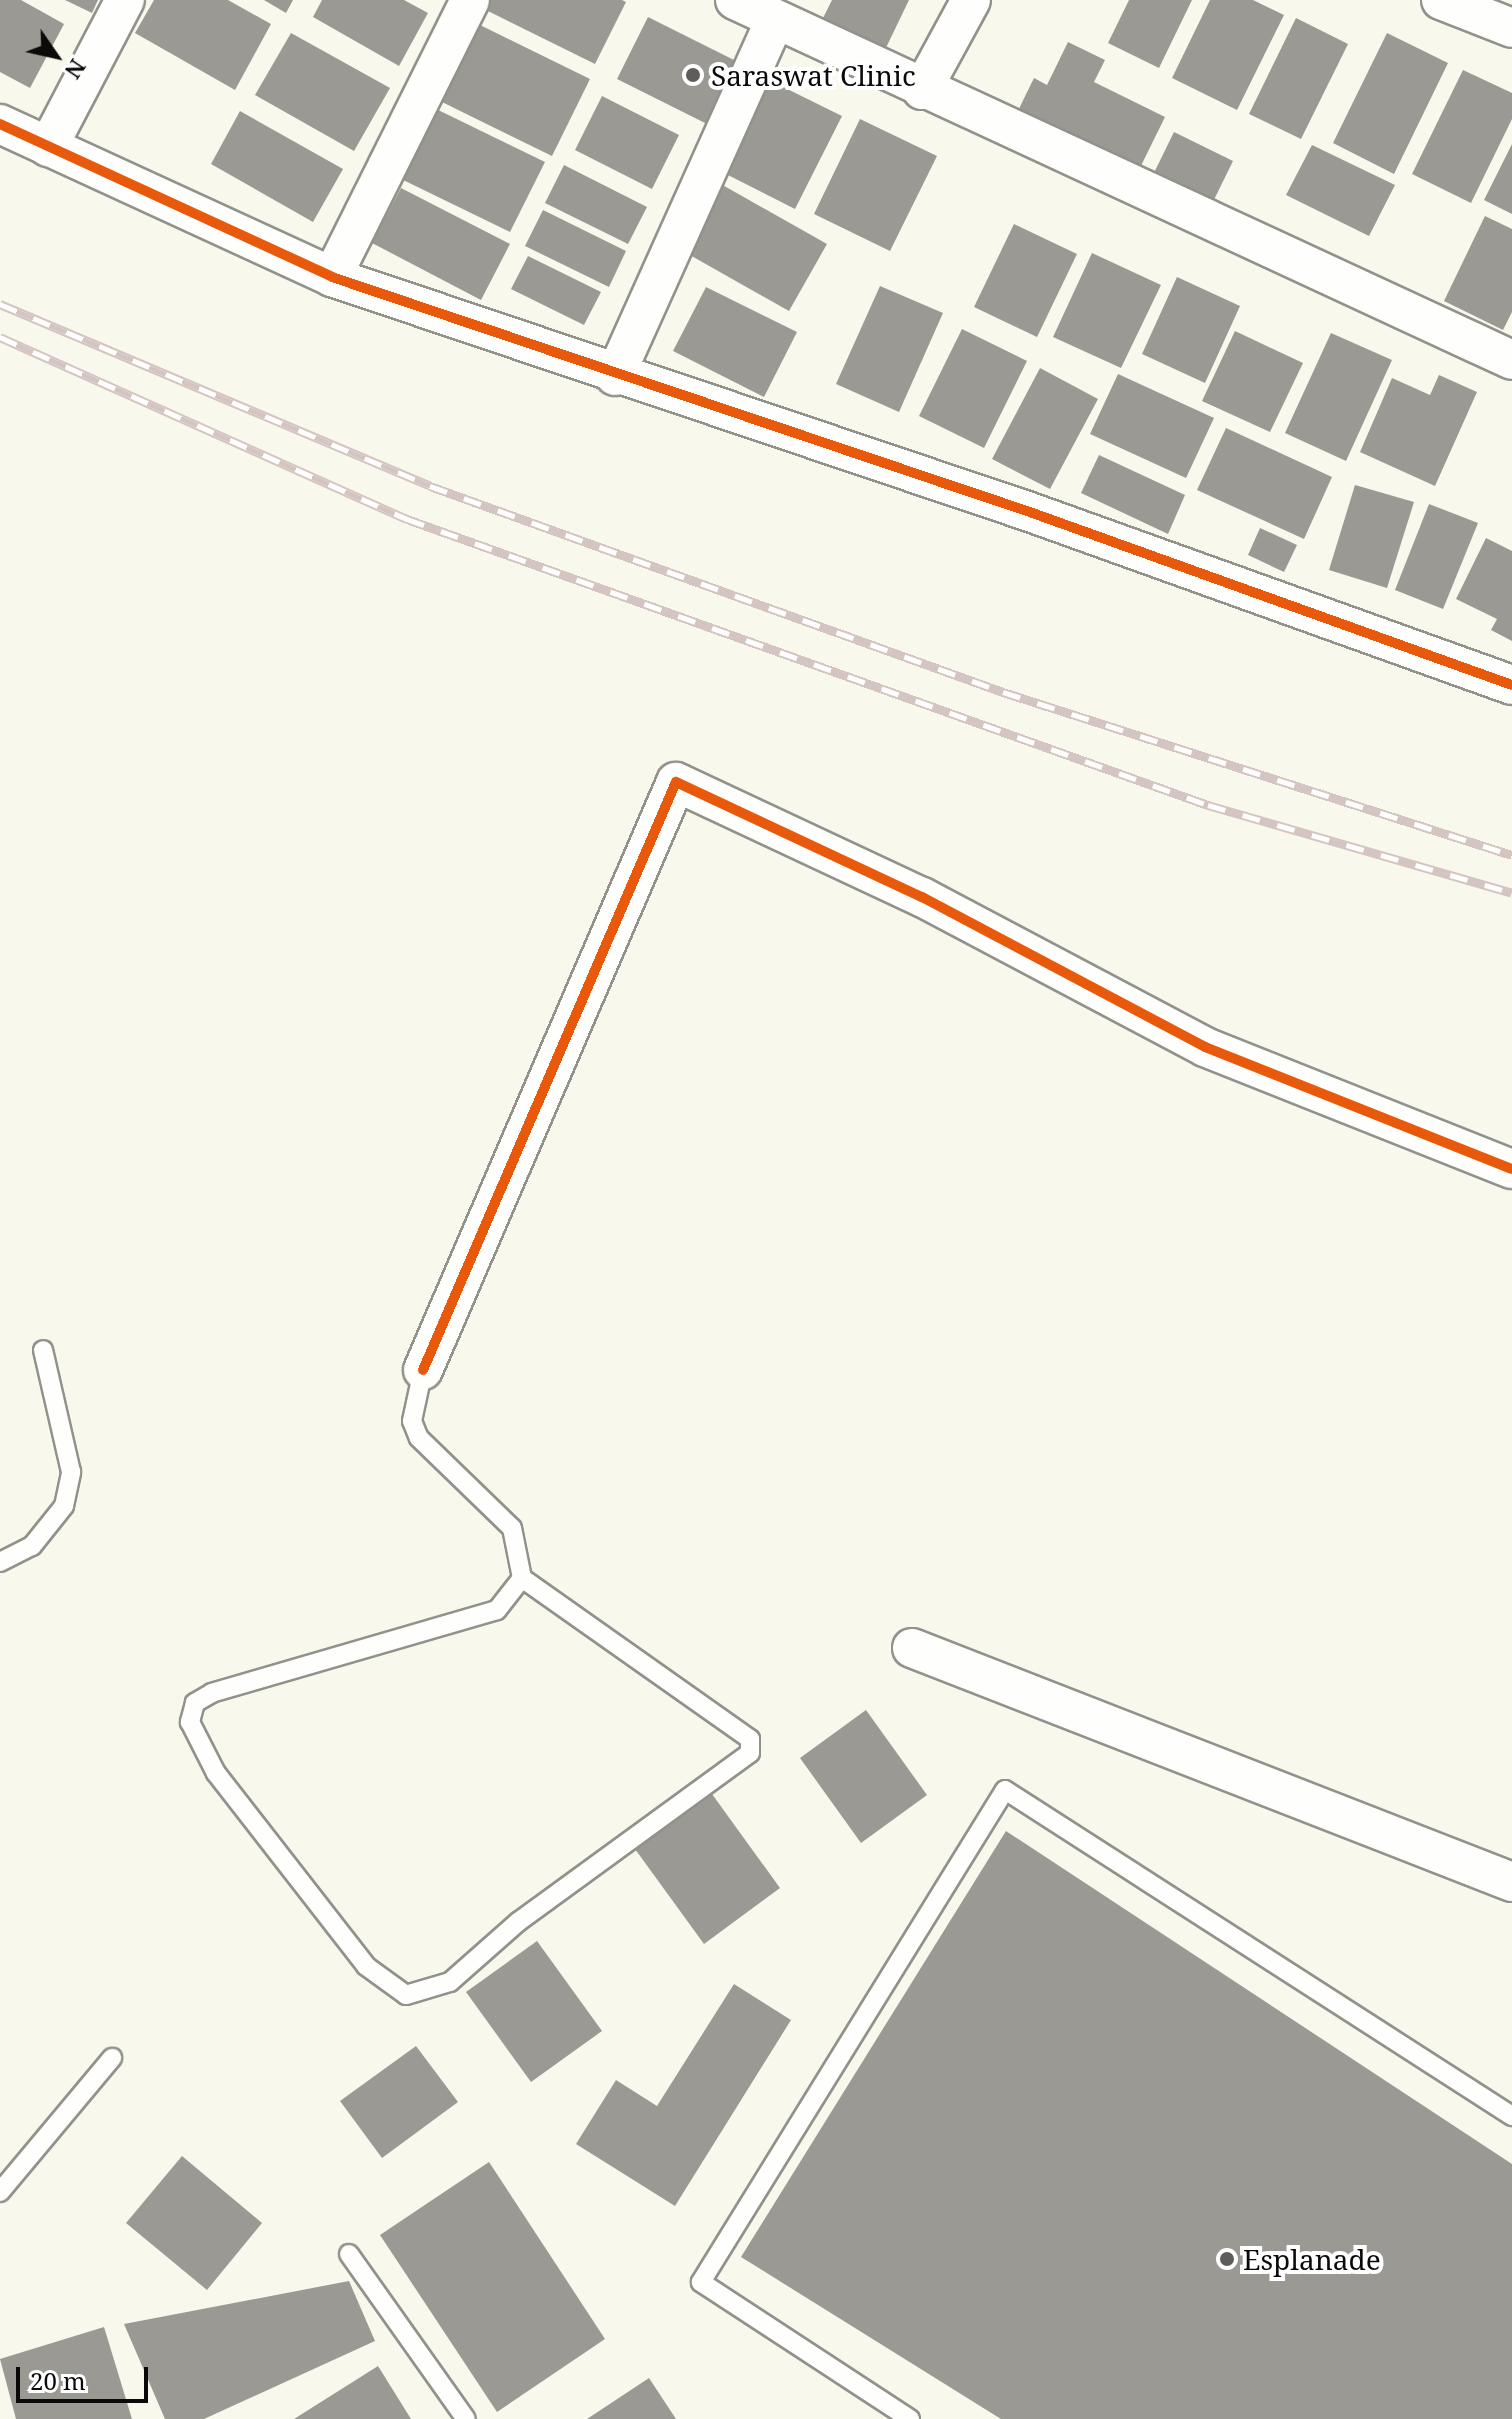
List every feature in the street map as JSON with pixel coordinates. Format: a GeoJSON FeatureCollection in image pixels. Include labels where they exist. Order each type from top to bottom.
{"type":"FeatureCollection","features":[{"type":"Feature","properties":{"kind":"street"},"geometry":{"type":"LineString","coordinates":[[48,147],[125,0]]}},
{"type":"Feature","properties":{"kind":"street"},"geometry":{"type":"LineString","coordinates":[[332,277],[470,0]]}},
{"type":"Feature","properties":{"kind":"street"},"geometry":{"type":"LineString","coordinates":[[735,0],[922,90],[1512,360]]}},
{"type":"Feature","properties":{"kind":"street"},"geometry":{"type":"LineString","coordinates":[[922,90],[971,0]]}},
{"type":"Feature","properties":{"kind":"street"},"geometry":{"type":"LineString","coordinates":[[1441,0],[1512,28]]}},
{"type":"Feature","properties":{"kind":"street"},"geometry":{"type":"LineString","coordinates":[[615,376],[775,20]]}},
{"type":"Feature","properties":{"kind":"street"},"geometry":{"type":"LineString","coordinates":[[0,124],[332,277],[615,376],[1027,511],[1512,685]]}},
{"type":"Feature","properties":{"kind":"street"},"geometry":{"type":"LineString","coordinates":[[423,1370],[676,782],[922,897],[1205,1047],[1512,1169]]}},
{"type":"Feature","properties":{"kind":"street"},"geometry":{"type":"LineString","coordinates":[[912,1648],[1512,1882]]}},
{"type":"Feature","properties":{"kind":"lane"},"geometry":{"type":"LineString","coordinates":[[0,1562],[32,1546],[64,1506],[71,1472],[43,1350]]}},
{"type":"Feature","properties":{"kind":"lane"},"geometry":{"type":"LineString","coordinates":[[423,1370],[412,1421],[419,1438],[512,1528],[522,1578],[750,1739],[750,1753],[518,1922],[450,1982],[406,1995],[366,1966],[216,1773],[196,1744],[195,1703],[497,1610],[522,1578]]}},
{"type":"Feature","properties":{"kind":"lane"},"geometry":{"type":"LineString","coordinates":[[910,2419],[701,2282],[1005,1790],[1512,2116]]}},
{"type":"Feature","properties":{"kind":"lane"},"geometry":{"type":"LineString","coordinates":[[0,2192],[112,2058]]}},
{"type":"Feature","properties":{"kind":"lane"},"geometry":{"type":"LineString","coordinates":[[349,2254],[466,2419]]}},
{"type":"Feature","properties":{"kind":"building"},"geometry":{"type":"Polygon","coordinates":[[[0,0],[21,0],[64,24],[30,88],[0,72],[0,0]]]}},
{"type":"Feature","properties":{"kind":"building"},"geometry":{"type":"Polygon","coordinates":[[[65,0],[98,0],[92,13],[65,0]]]}},
{"type":"Feature","properties":{"kind":"building"},"geometry":{"type":"Polygon","coordinates":[[[154,0],[228,0],[271,24],[235,90],[135,33],[154,0]]]}},
{"type":"Feature","properties":{"kind":"building"},"geometry":{"type":"Polygon","coordinates":[[[264,0],[293,0],[286,13],[264,0]]]}},
{"type":"Feature","properties":{"kind":"building"},"geometry":{"type":"Polygon","coordinates":[[[322,0],[404,0],[428,13],[399,66],[313,17],[322,0]]]}},
{"type":"Feature","properties":{"kind":"building"},"geometry":{"type":"Polygon","coordinates":[[[488,0],[626,2],[595,64],[484,9],[488,0]]]}},
{"type":"Feature","properties":{"kind":"building"},"geometry":{"type":"Polygon","coordinates":[[[832,0],[909,0],[883,54],[820,24],[832,0]]]}},
{"type":"Feature","properties":{"kind":"building"},"geometry":{"type":"Polygon","coordinates":[[[1129,0],[1192,0],[1159,68],[1108,43],[1129,0]]]}},
{"type":"Feature","properties":{"kind":"building"},"geometry":{"type":"Polygon","coordinates":[[[1210,0],[1253,0],[1284,15],[1237,110],[1172,78],[1210,0]]]}},
{"type":"Feature","properties":{"kind":"building"},"geometry":{"type":"Polygon","coordinates":[[[648,17],[752,69],[721,131],[617,79],[648,17]]]}},
{"type":"Feature","properties":{"kind":"building"},"geometry":{"type":"Polygon","coordinates":[[[1296,18],[1348,44],[1301,139],[1249,114],[1296,18]]]}},
{"type":"Feature","properties":{"kind":"building"},"geometry":{"type":"Polygon","coordinates":[[[480,25],[590,79],[552,156],[442,102],[480,25]]]}},
{"type":"Feature","properties":{"kind":"building"},"geometry":{"type":"Polygon","coordinates":[[[291,33],[390,88],[354,151],[255,95],[291,33]]]}},
{"type":"Feature","properties":{"kind":"building"},"geometry":{"type":"Polygon","coordinates":[[[1387,33],[1448,63],[1394,174],[1333,143],[1387,33]]]}},
{"type":"Feature","properties":{"kind":"building"},"geometry":{"type":"Polygon","coordinates":[[[1068,42],[1105,60],[1094,82],[1165,117],[1134,180],[1013,121],[1034,78],[1047,85],[1068,42]]]}},
{"type":"Feature","properties":{"kind":"building"},"geometry":{"type":"Polygon","coordinates":[[[1463,70],[1512,93],[1512,119],[1471,203],[1412,174],[1463,70]]]}},
{"type":"Feature","properties":{"kind":"building"},"geometry":{"type":"Polygon","coordinates":[[[771,81],[842,116],[795,209],[724,173],[771,81]]]}},
{"type":"Feature","properties":{"kind":"building"},"geometry":{"type":"Polygon","coordinates":[[[602,96],[679,135],[652,189],[575,150],[602,96]]]}},
{"type":"Feature","properties":{"kind":"building"},"geometry":{"type":"Polygon","coordinates":[[[432,107],[545,162],[510,232],[397,177],[432,107]]]}},
{"type":"Feature","properties":{"kind":"building"},"geometry":{"type":"Polygon","coordinates":[[[240,111],[343,169],[313,222],[211,164],[240,111]]]}},
{"type":"Feature","properties":{"kind":"building"},"geometry":{"type":"Polygon","coordinates":[[[860,119],[937,156],[890,251],[814,214],[860,119]]]}},
{"type":"Feature","properties":{"kind":"building"},"geometry":{"type":"Polygon","coordinates":[[[1174,132],[1233,161],[1207,214],[1148,185],[1174,132]]]}},
{"type":"Feature","properties":{"kind":"building"},"geometry":{"type":"Polygon","coordinates":[[[1512,144],[1512,214],[1484,200],[1512,144]]]}},
{"type":"Feature","properties":{"kind":"building"},"geometry":{"type":"Polygon","coordinates":[[[1312,145],[1395,185],[1369,236],[1286,195],[1312,145]]]}},
{"type":"Feature","properties":{"kind":"building"},"geometry":{"type":"Polygon","coordinates":[[[564,165],[647,207],[628,244],[545,203],[564,165]]]}},
{"type":"Feature","properties":{"kind":"building"},"geometry":{"type":"Polygon","coordinates":[[[719,183],[827,244],[789,311],[681,250],[719,183]]]}},
{"type":"Feature","properties":{"kind":"building"},"geometry":{"type":"Polygon","coordinates":[[[401,188],[510,244],[481,300],[372,243],[401,188]]]}},
{"type":"Feature","properties":{"kind":"building"},"geometry":{"type":"Polygon","coordinates":[[[543,210],[626,251],[609,287],[525,246],[543,210]]]}},
{"type":"Feature","properties":{"kind":"building"},"geometry":{"type":"Polygon","coordinates":[[[1485,216],[1512,229],[1512,312],[1503,330],[1444,301],[1485,216]]]}},
{"type":"Feature","properties":{"kind":"building"},"geometry":{"type":"Polygon","coordinates":[[[1014,224],[1077,254],[1037,337],[974,307],[1014,224]]]}},
{"type":"Feature","properties":{"kind":"building"},"geometry":{"type":"Polygon","coordinates":[[[1092,253],[1161,285],[1121,368],[1053,337],[1092,253]]]}},
{"type":"Feature","properties":{"kind":"building"},"geometry":{"type":"Polygon","coordinates":[[[528,256],[601,292],[584,325],[511,289],[528,256]]]}},
{"type":"Feature","properties":{"kind":"building"},"geometry":{"type":"Polygon","coordinates":[[[1177,277],[1240,306],[1205,383],[1142,354],[1177,277]]]}},
{"type":"Feature","properties":{"kind":"building"},"geometry":{"type":"Polygon","coordinates":[[[880,286],[943,313],[899,412],[836,384],[880,286]]]}},
{"type":"Feature","properties":{"kind":"building"},"geometry":{"type":"Polygon","coordinates":[[[706,287],[797,332],[764,397],[673,351],[706,287]]]}},
{"type":"Feature","properties":{"kind":"building"},"geometry":{"type":"Polygon","coordinates":[[[962,329],[1027,361],[984,448],[919,416],[962,329]]]}},
{"type":"Feature","properties":{"kind":"building"},"geometry":{"type":"Polygon","coordinates":[[[1235,331],[1303,363],[1270,432],[1202,401],[1235,331]]]}},
{"type":"Feature","properties":{"kind":"building"},"geometry":{"type":"Polygon","coordinates":[[[1331,333],[1392,360],[1346,461],[1285,433],[1331,333]]]}},
{"type":"Feature","properties":{"kind":"building"},"geometry":{"type":"Polygon","coordinates":[[[1040,368],[1098,399],[1050,489],[992,459],[1040,368]]]}},
{"type":"Feature","properties":{"kind":"building"},"geometry":{"type":"Polygon","coordinates":[[[1118,374],[1214,418],[1186,478],[1090,434],[1118,374]]]}},
{"type":"Feature","properties":{"kind":"building"},"geometry":{"type":"Polygon","coordinates":[[[1439,375],[1477,392],[1435,486],[1360,452],[1392,378],[1430,395],[1439,375]]]}},
{"type":"Feature","properties":{"kind":"building"},"geometry":{"type":"Polygon","coordinates":[[[1226,428],[1332,477],[1304,539],[1197,490],[1226,428]]]}},
{"type":"Feature","properties":{"kind":"building"},"geometry":{"type":"Polygon","coordinates":[[[1099,455],[1185,495],[1168,534],[1081,493],[1099,455]]]}},
{"type":"Feature","properties":{"kind":"building"},"geometry":{"type":"Polygon","coordinates":[[[1355,485],[1414,502],[1387,588],[1329,570],[1355,485]]]}},
{"type":"Feature","properties":{"kind":"building"},"geometry":{"type":"Polygon","coordinates":[[[1429,504],[1478,523],[1443,609],[1395,590],[1429,504]]]}},
{"type":"Feature","properties":{"kind":"building"},"geometry":{"type":"Polygon","coordinates":[[[1260,528],[1297,545],[1284,572],[1248,555],[1260,528]]]}},
{"type":"Feature","properties":{"kind":"building"},"geometry":{"type":"Polygon","coordinates":[[[1486,538],[1512,551],[1512,641],[1491,630],[1497,619],[1456,599],[1486,538]]]}},
{"type":"Feature","properties":{"kind":"building"},"geometry":{"type":"Polygon","coordinates":[[[866,1710],[927,1795],[861,1843],[800,1758],[866,1710]]]}},
{"type":"Feature","properties":{"kind":"building"},"geometry":{"type":"Polygon","coordinates":[[[712,1794],[780,1888],[704,1944],[635,1849],[712,1794]]]}},
{"type":"Feature","properties":{"kind":"building"},"geometry":{"type":"Polygon","coordinates":[[[1006,1831],[1512,2164],[1512,2419],[1001,2419],[741,2257],[1006,1831]]]}},
{"type":"Feature","properties":{"kind":"building"},"geometry":{"type":"Polygon","coordinates":[[[537,1941],[602,2031],[531,2082],[466,1992],[537,1941]]]}},
{"type":"Feature","properties":{"kind":"building"},"geometry":{"type":"Polygon","coordinates":[[[734,1984],[791,2020],[675,2206],[576,2144],[616,2080],[657,2106],[734,1984]]]}},
{"type":"Feature","properties":{"kind":"building"},"geometry":{"type":"Polygon","coordinates":[[[416,2046],[458,2102],[382,2158],[340,2101],[416,2046]]]}},
{"type":"Feature","properties":{"kind":"building"},"geometry":{"type":"Polygon","coordinates":[[[182,2156],[262,2223],[207,2290],[126,2223],[182,2156]]]}},
{"type":"Feature","properties":{"kind":"building"},"geometry":{"type":"Polygon","coordinates":[[[489,2162],[605,2339],[497,2412],[380,2235],[489,2162]]]}},
{"type":"Feature","properties":{"kind":"building"},"geometry":{"type":"Polygon","coordinates":[[[349,2281],[375,2341],[204,2419],[165,2419],[124,2324],[349,2281]]]}},
{"type":"Feature","properties":{"kind":"building"},"geometry":{"type":"Polygon","coordinates":[[[104,2327],[132,2419],[16,2419],[0,2359],[104,2327]]]}},
{"type":"Feature","properties":{"kind":"building"},"geometry":{"type":"Polygon","coordinates":[[[378,2366],[411,2419],[294,2419],[378,2366]]]}},
{"type":"Feature","properties":{"kind":"building"},"geometry":{"type":"Polygon","coordinates":[[[649,2378],[676,2419],[587,2419],[649,2378]]]}},
{"type":"Feature","properties":{"kind":"railway"},"geometry":{"type":"LineString","coordinates":[[0,304],[430,486],[1003,692],[1512,855]]}},
{"type":"Feature","properties":{"kind":"railway"},"geometry":{"type":"LineString","coordinates":[[0,337],[407,519],[1208,805],[1512,893]]}},
{"type":"Feature","properties":{"kind":"cycle path"},"geometry":{"type":"LineString","coordinates":[[0,124],[332,277],[1027,511],[1512,685]]}},
{"type":"Feature","properties":{"kind":"cycle path"},"geometry":{"type":"LineString","coordinates":[[423,1370],[676,782],[922,897],[1205,1047],[1512,1169]]}},
{"type":"Feature","properties":{"kind":"place","name":"Saraswat Clinic"},"geometry":{"type":"Point","coordinates":[693,75]}},
{"type":"Feature","properties":{"kind":"place","name":"Esplanade"},"geometry":{"type":"Point","coordinates":[1227,2259]}}]}
